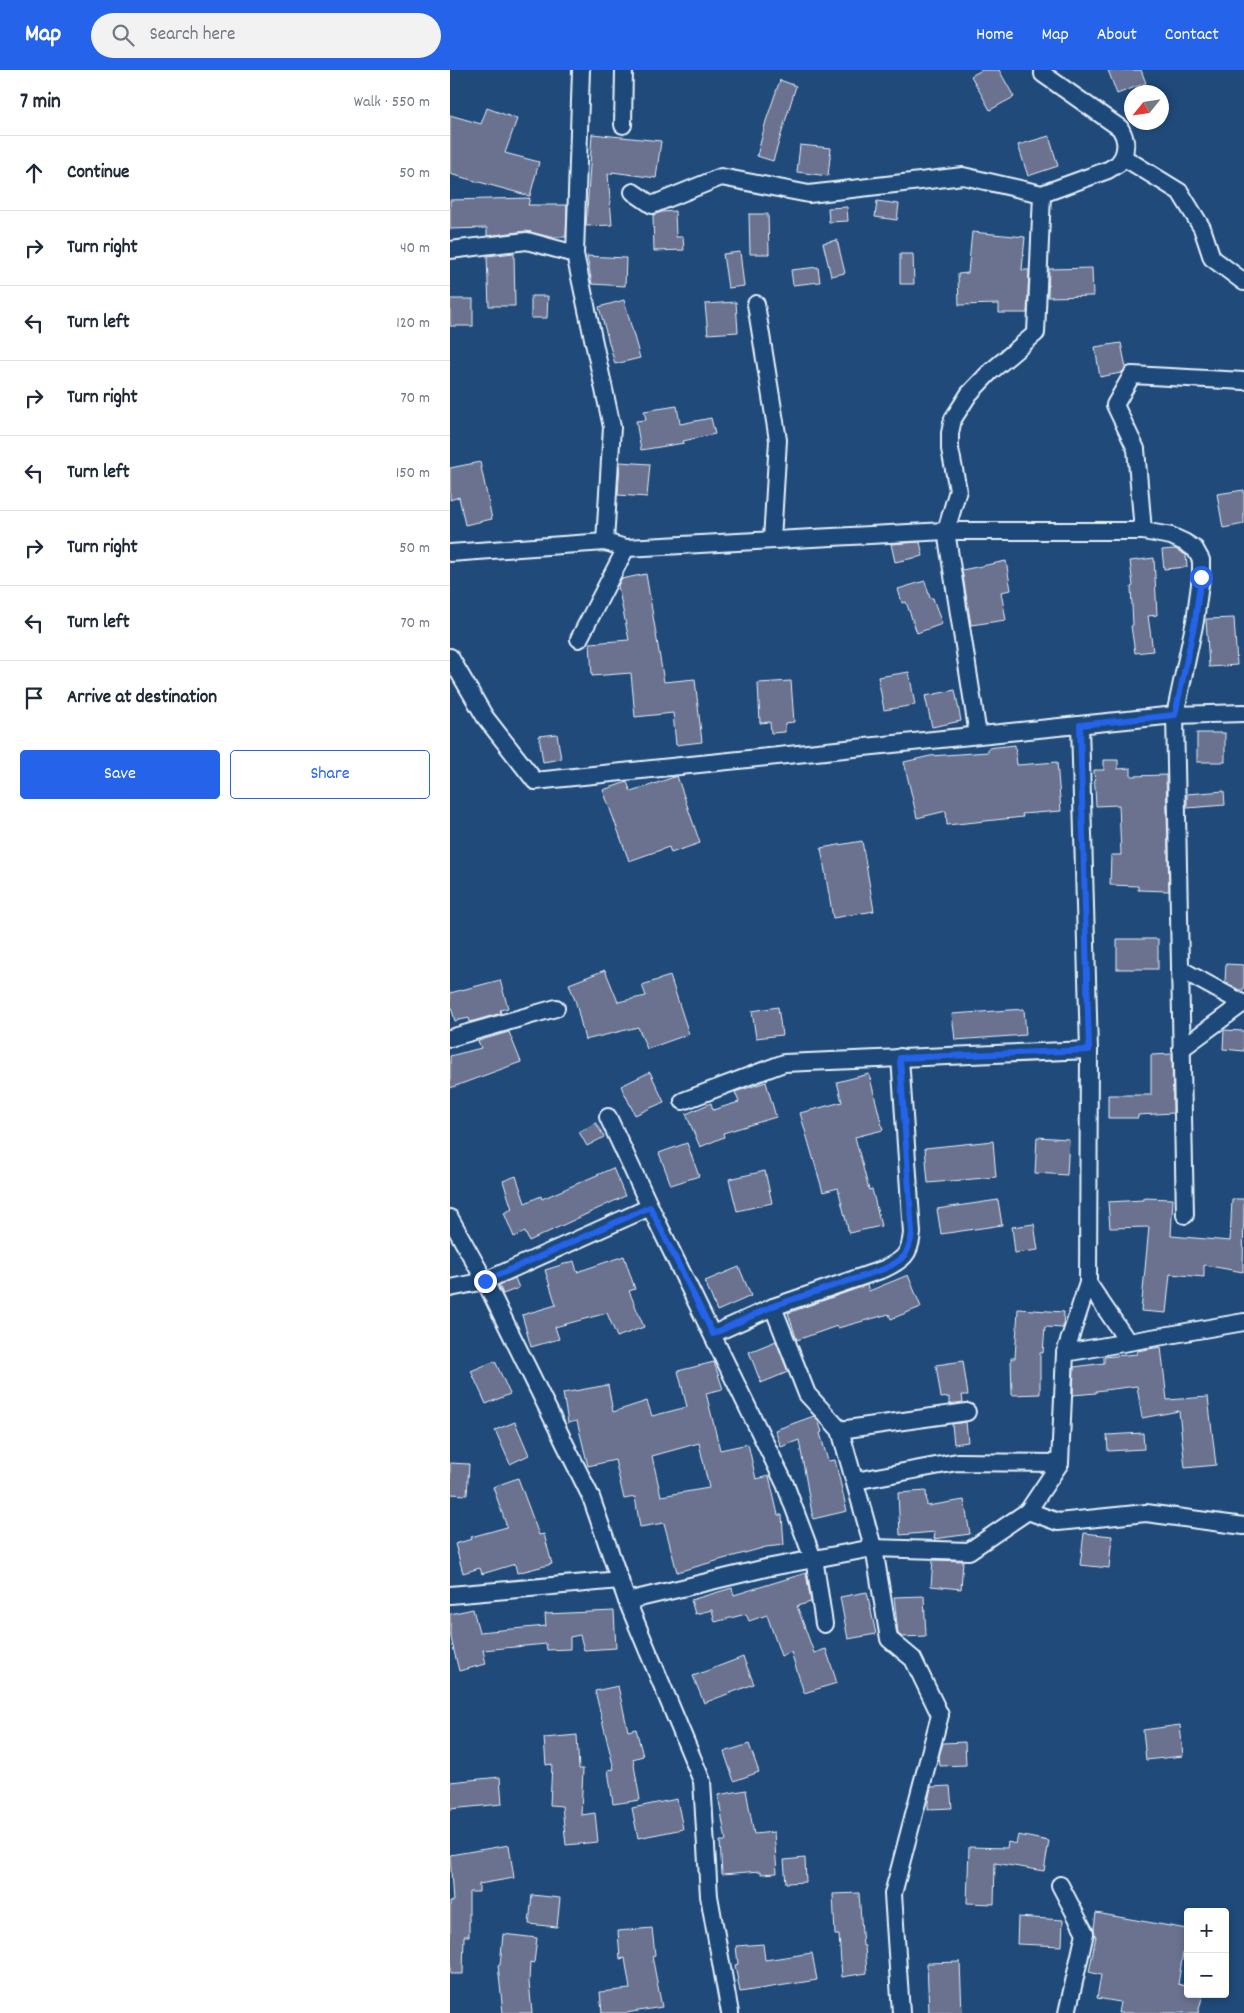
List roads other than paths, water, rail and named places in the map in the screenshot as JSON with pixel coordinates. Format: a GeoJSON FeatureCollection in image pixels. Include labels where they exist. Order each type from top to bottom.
{"type":"FeatureCollection","features":[{"type":"Feature","properties":{"kind":"street"},"geometry":{"type":"LineString","coordinates":[[581,70],[574,254],[612,427],[605,542]]}},
{"type":"Feature","properties":{"kind":"street"},"geometry":{"type":"LineString","coordinates":[[623,125],[624,70]]}},
{"type":"Feature","properties":{"kind":"street"},"geometry":{"type":"LineString","coordinates":[[633,192],[652,205],[721,178],[809,194],[963,176],[1042,194],[1108,170],[1118,164],[1126,148],[1125,136],[1120,128],[1043,74],[1043,70]]}},
{"type":"Feature","properties":{"kind":"street"},"geometry":{"type":"LineString","coordinates":[[1123,157],[1180,192],[1202,228],[1212,258],[1244,282]]}},
{"type":"Feature","properties":{"kind":"street"},"geometry":{"type":"LineString","coordinates":[[978,735],[946,531],[958,490],[950,449],[950,432],[954,419],[969,394],[989,373],[1036,333],[1042,194]]}},
{"type":"Feature","properties":{"kind":"street"},"geometry":{"type":"LineString","coordinates":[[450,250],[527,241],[574,254]]}},
{"type":"Feature","properties":{"kind":"street"},"geometry":{"type":"LineString","coordinates":[[756,304],[778,440],[772,540]]}},
{"type":"Feature","properties":{"kind":"street"},"geometry":{"type":"LineString","coordinates":[[1143,531],[1136,448],[1114,405],[1132,375],[1244,382]]}},
{"type":"Feature","properties":{"kind":"street"},"geometry":{"type":"LineString","coordinates":[[450,553],[605,542],[626,548],[946,531],[1143,531],[1171,536],[1195,549],[1201,560],[1201,577],[1195,621],[1175,715],[1184,1215]]}},
{"type":"Feature","properties":{"kind":"street"},"geometry":{"type":"LineString","coordinates":[[579,639],[626,548]]}},
{"type":"Feature","properties":{"kind":"street"},"geometry":{"type":"LineString","coordinates":[[450,657],[485,717],[535,781],[1175,715],[1244,713]]}},
{"type":"Feature","properties":{"kind":"street"},"geometry":{"type":"LineString","coordinates":[[627,1601],[813,1559],[873,1548],[969,1551],[1028,1510],[1060,1464],[1065,1354],[1088,1283],[1089,1050],[1080,725]]}},
{"type":"Feature","properties":{"kind":"street"},"geometry":{"type":"LineString","coordinates":[[1180,969],[1243,1004],[1182,1048]]}},
{"type":"Feature","properties":{"kind":"street"},"geometry":{"type":"LineString","coordinates":[[450,1038],[556,1008]]}},
{"type":"Feature","properties":{"kind":"street"},"geometry":{"type":"LineString","coordinates":[[683,1100],[784,1063],[1089,1050]]}},
{"type":"Feature","properties":{"kind":"street"},"geometry":{"type":"LineString","coordinates":[[713,1334],[773,1306],[884,1269],[898,1262],[907,1253],[912,1233],[900,1058]]}},
{"type":"Feature","properties":{"kind":"street"},"geometry":{"type":"LineString","coordinates":[[608,1117],[785,1484],[813,1559],[824,1624]]}},
{"type":"Feature","properties":{"kind":"street"},"geometry":{"type":"LineString","coordinates":[[450,1288],[485,1281],[650,1207]]}},
{"type":"Feature","properties":{"kind":"street"},"geometry":{"type":"LineString","coordinates":[[450,1218],[485,1281],[591,1497],[627,1601],[702,1781],[709,1896],[730,2013]]}},
{"type":"Feature","properties":{"kind":"street"},"geometry":{"type":"LineString","coordinates":[[1088,1283],[1128,1342]]}},
{"type":"Feature","properties":{"kind":"street"},"geometry":{"type":"LineString","coordinates":[[773,1306],[808,1394],[840,1430],[873,1548],[889,1639],[913,1659],[940,1715],[893,1894],[901,2013]]}},
{"type":"Feature","properties":{"kind":"street"},"geometry":{"type":"LineString","coordinates":[[1065,1354],[1244,1322]]}},
{"type":"Feature","properties":{"kind":"street"},"geometry":{"type":"LineString","coordinates":[[840,1430],[967,1412]]}},
{"type":"Feature","properties":{"kind":"street"},"geometry":{"type":"LineString","coordinates":[[855,1481],[957,1462],[1060,1464]]}},
{"type":"Feature","properties":{"kind":"street"},"geometry":{"type":"LineString","coordinates":[[1028,1510],[1058,1522],[1146,1513],[1244,1526]]}},
{"type":"Feature","properties":{"kind":"street"},"geometry":{"type":"LineString","coordinates":[[450,1595],[620,1580]]}},
{"type":"Feature","properties":{"kind":"street"},"geometry":{"type":"LineString","coordinates":[[1060,1885],[1085,1933],[1067,2013]]}}]}
